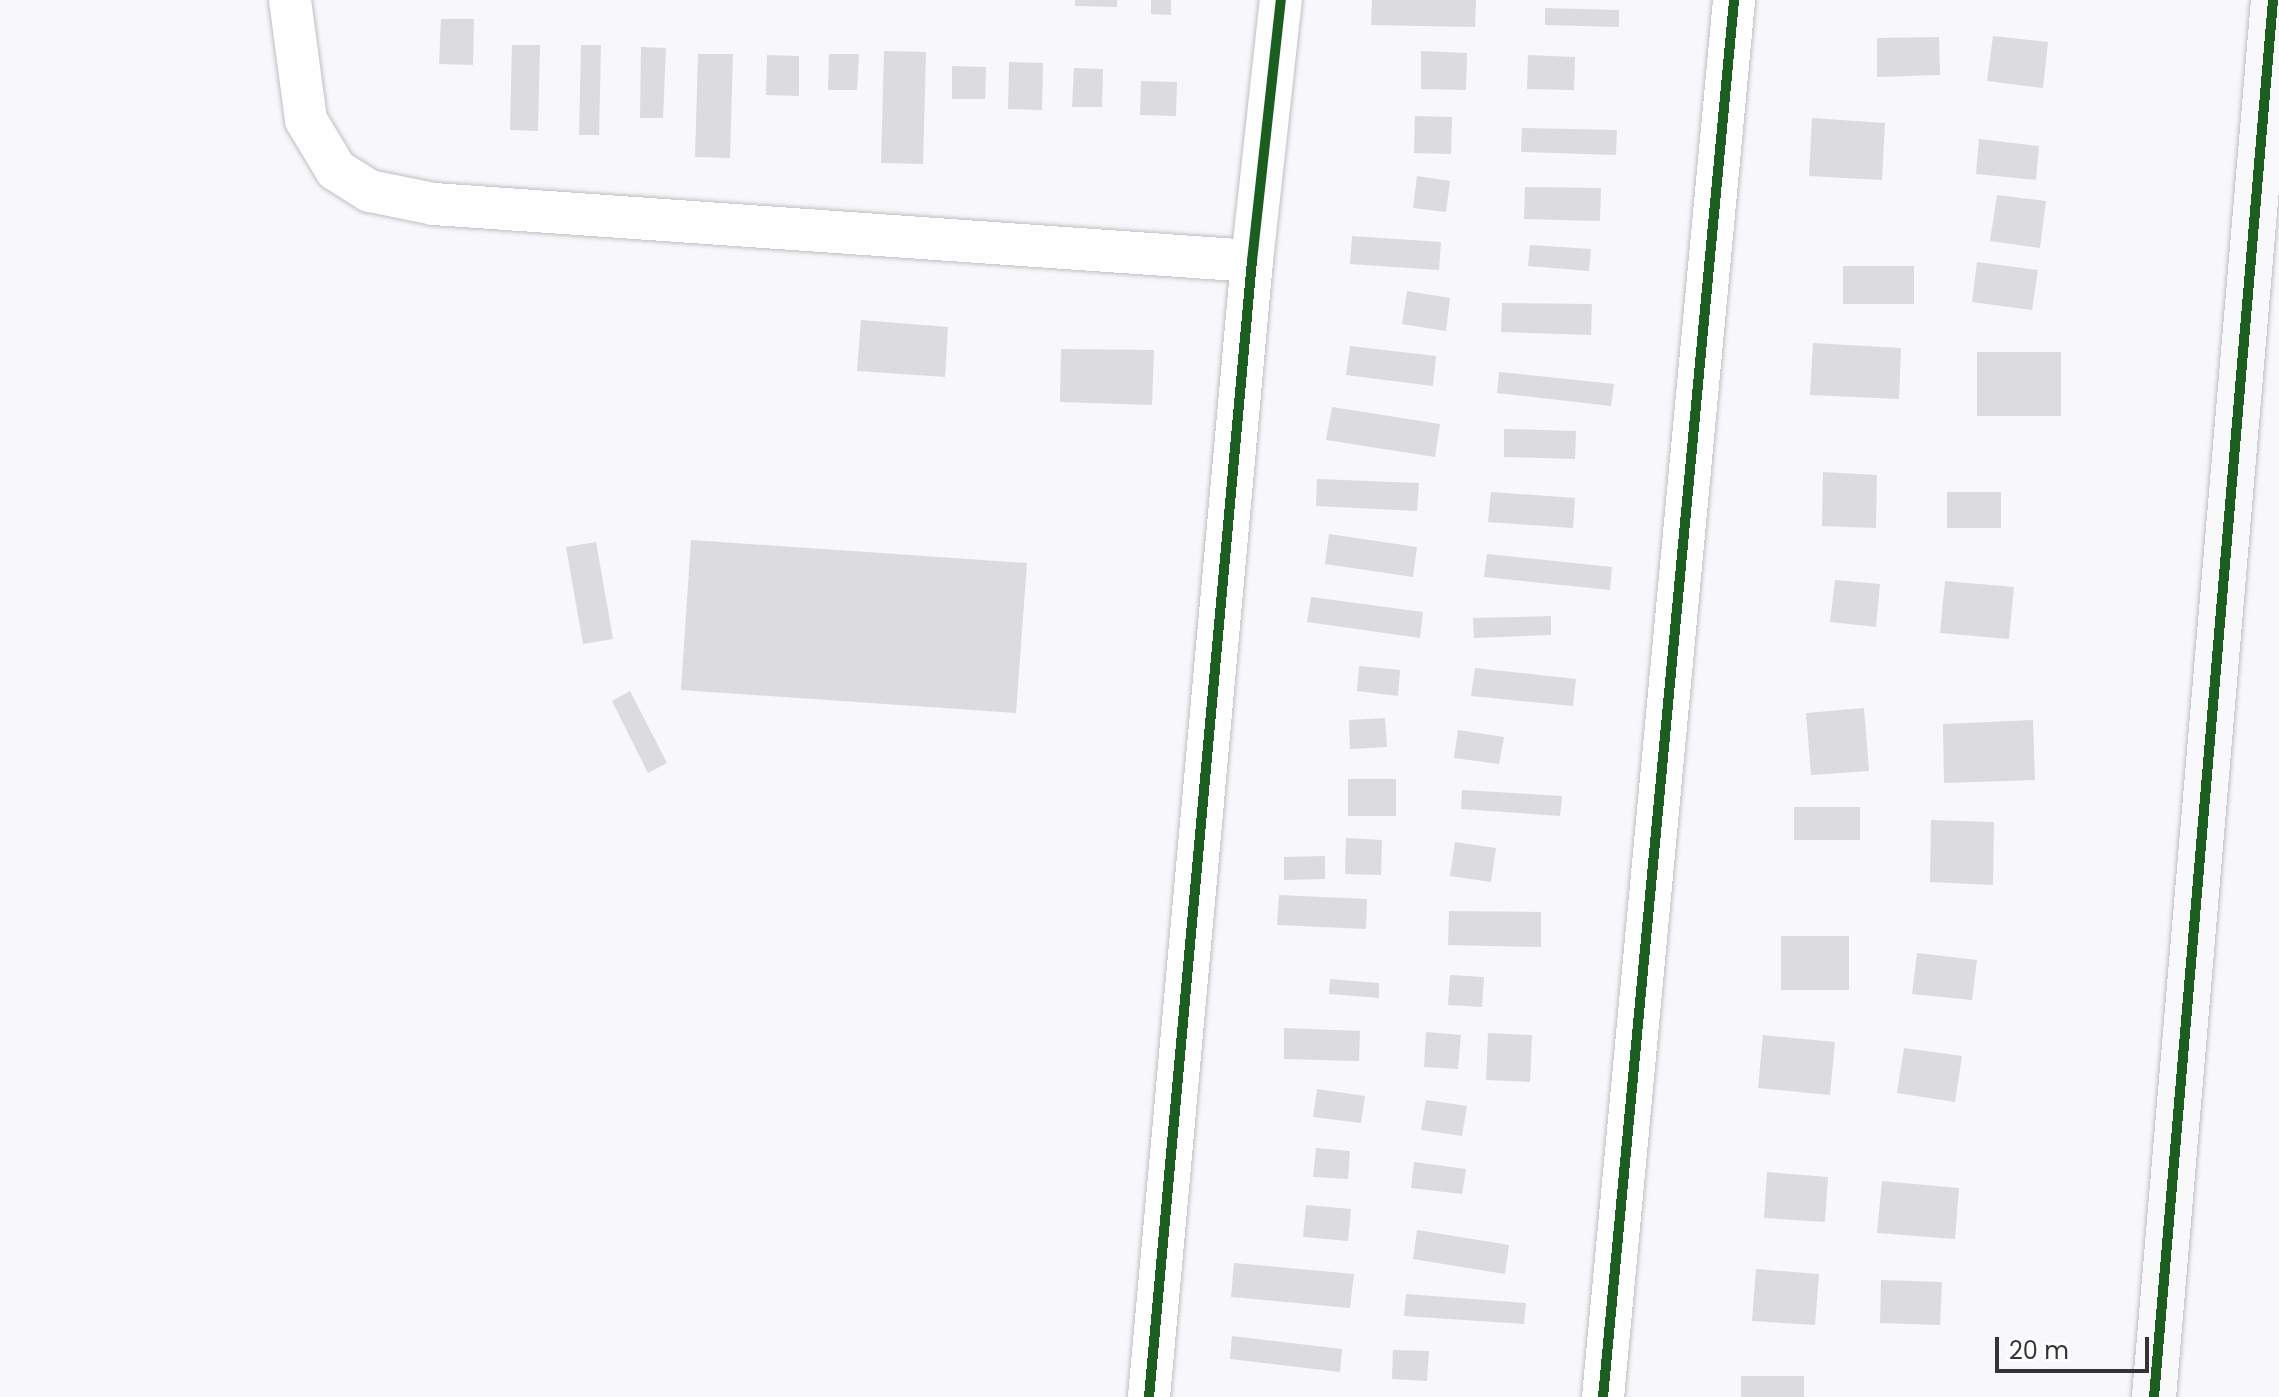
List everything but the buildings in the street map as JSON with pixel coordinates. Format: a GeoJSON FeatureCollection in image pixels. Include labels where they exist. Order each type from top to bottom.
{"type":"FeatureCollection","features":[{"type":"Feature","properties":{"kind":"street"},"geometry":{"type":"LineString","coordinates":[[290,0],[306,120],[336,170],[370,191],[434,204],[1252,261]]}},
{"type":"Feature","properties":{"kind":"street"},"geometry":{"type":"LineString","coordinates":[[1149,1397],[1252,261],[1281,0]]}},
{"type":"Feature","properties":{"kind":"street"},"geometry":{"type":"LineString","coordinates":[[1603,1397],[1734,0]]}},
{"type":"Feature","properties":{"kind":"street"},"geometry":{"type":"LineString","coordinates":[[2154,1397],[2273,0]]}},
{"type":"Feature","properties":{"kind":"cycle path"},"geometry":{"type":"LineString","coordinates":[[1149,1397],[1252,261],[1281,0]]}},
{"type":"Feature","properties":{"kind":"cycle path"},"geometry":{"type":"LineString","coordinates":[[1603,1397],[1734,0]]}},
{"type":"Feature","properties":{"kind":"cycle path"},"geometry":{"type":"LineString","coordinates":[[2154,1397],[2273,0]]}}]}
